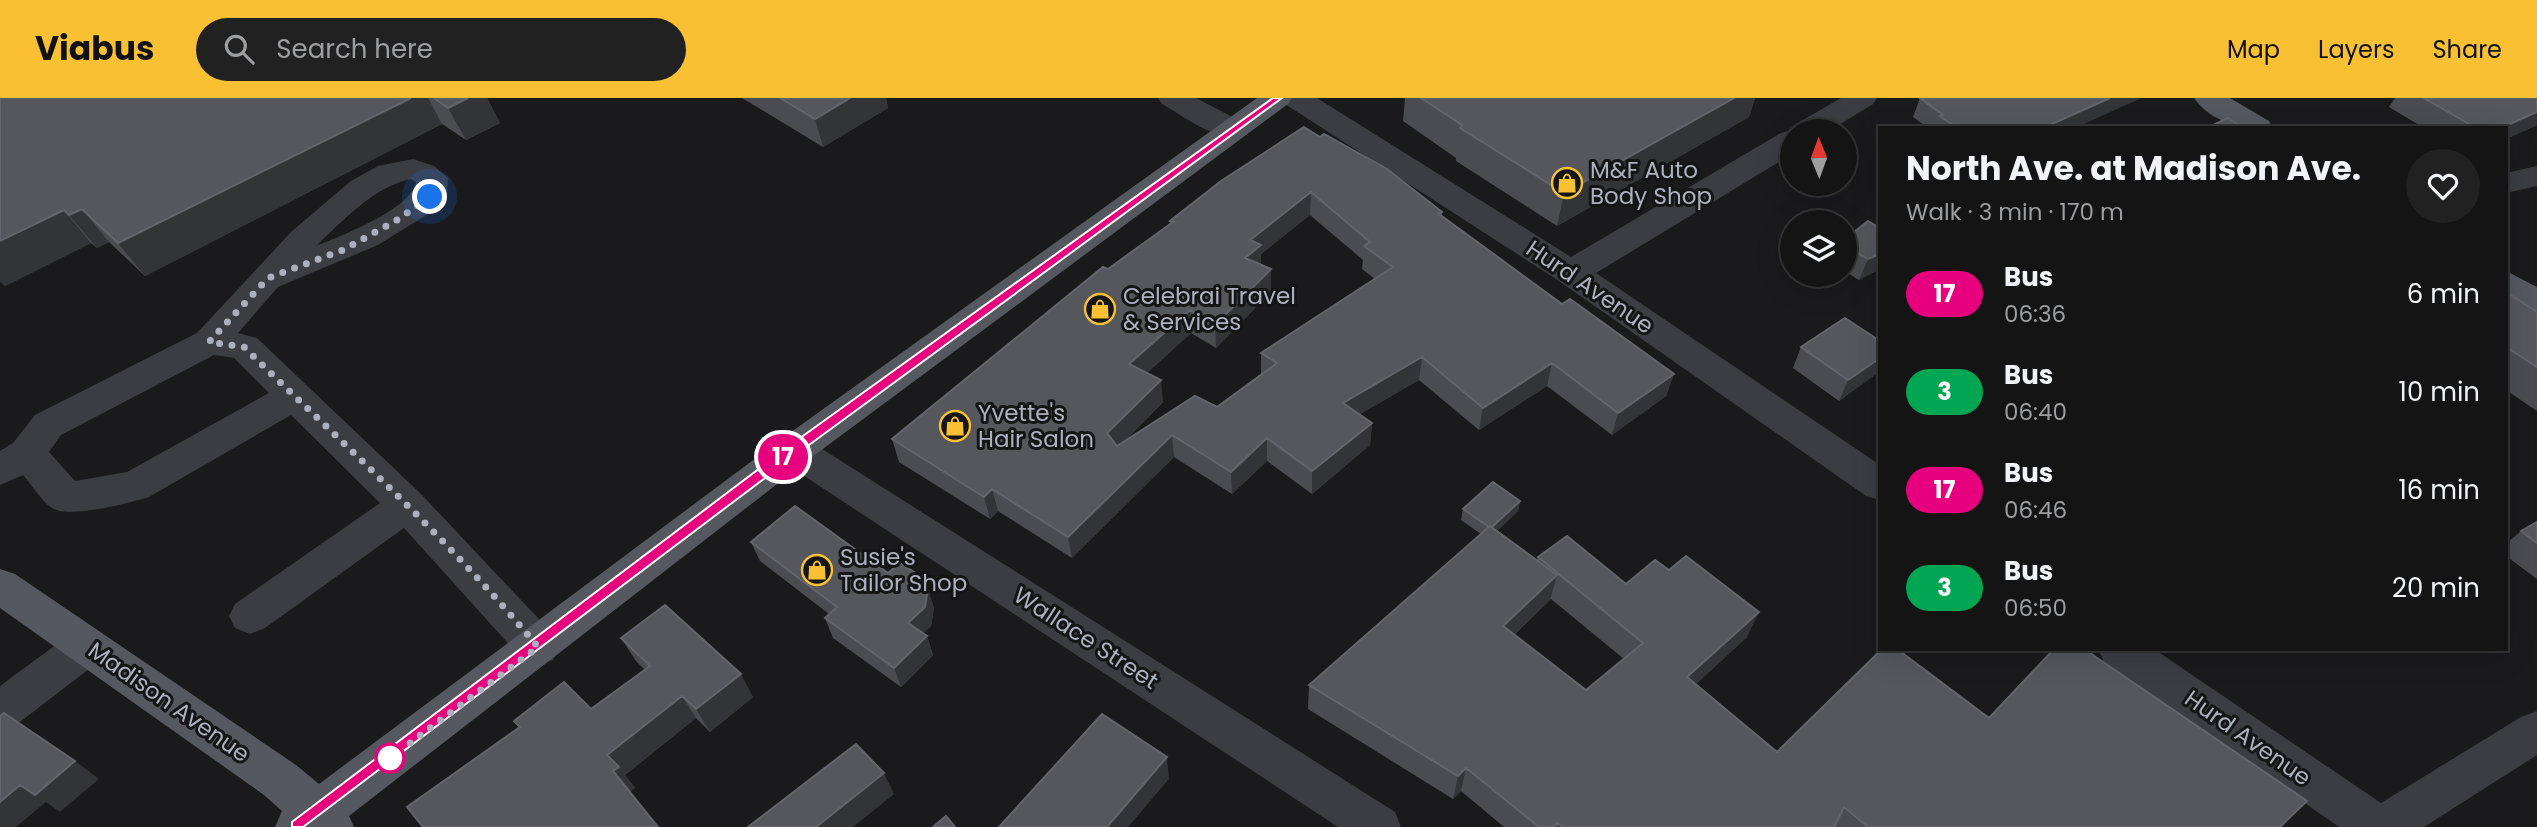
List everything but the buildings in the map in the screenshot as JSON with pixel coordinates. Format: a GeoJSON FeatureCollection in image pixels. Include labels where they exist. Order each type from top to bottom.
{"type":"FeatureCollection","features":[{"type":"Feature","properties":{"kind":"main road"},"geometry":{"type":"LineString","coordinates":[[316,822],[794,450],[1277,98]]}},
{"type":"Feature","properties":{"kind":"main road"},"geometry":{"type":"LineString","coordinates":[[2209,98],[2255,126]]}},
{"type":"Feature","properties":{"kind":"main road"},"geometry":{"type":"LineString","coordinates":[[2508,284],[2537,303]]}},
{"type":"Feature","properties":{"kind":"main road","name":"Madison Avenue"},"geometry":{"type":"LineString","coordinates":[[0,586],[280,780],[316,822]]}},
{"type":"Feature","properties":{"kind":"street"},"geometry":{"type":"LineString","coordinates":[[1173,98],[1231,129]]}},
{"type":"Feature","properties":{"kind":"street","name":"Hurd Avenue"},"geometry":{"type":"LineString","coordinates":[[1296,98],[1571,273],[1878,484]]}},
{"type":"Feature","properties":{"kind":"street"},"geometry":{"type":"LineString","coordinates":[[1827,119],[1862,98]]}},
{"type":"Feature","properties":{"kind":"street"},"geometry":{"type":"LineString","coordinates":[[1571,273],[1780,147]]}},
{"type":"Feature","properties":{"kind":"street"},"geometry":{"type":"LineString","coordinates":[[2508,183],[2537,176]]}},
{"type":"Feature","properties":{"kind":"street"},"geometry":{"type":"LineString","coordinates":[[268,278],[209,342],[48,425],[13,462],[66,498],[135,486],[295,396]]}},
{"type":"Feature","properties":{"kind":"street"},"geometry":{"type":"LineString","coordinates":[[209,342],[244,347],[407,505],[501,602],[538,647]]}},
{"type":"Feature","properties":{"kind":"street","name":"Wallace Street"},"geometry":{"type":"LineString","coordinates":[[794,450],[1378,827]]}},
{"type":"Feature","properties":{"kind":"street"},"geometry":{"type":"LineString","coordinates":[[250,615],[407,505]]}},
{"type":"Feature","properties":{"kind":"street"},"geometry":{"type":"LineString","coordinates":[[0,710],[87,646]]}},
{"type":"Feature","properties":{"kind":"street","name":"Hurd Avenue"},"geometry":{"type":"LineString","coordinates":[[2122,651],[2378,827]]}},
{"type":"Feature","properties":{"kind":"street"},"geometry":{"type":"LineString","coordinates":[[2383,827],[2537,731]]}},
{"type":"Feature","properties":{"kind":"bus line","name":"17"},"geometry":{"type":"LineString","coordinates":[[297,827],[580,615],[794,450],[1277,98]]}},
{"type":"Feature","properties":{"kind":"place","name":"M&F Auto Body Shop"},"geometry":{"type":"Point","coordinates":[1567,183]}},
{"type":"Feature","properties":{"kind":"place","name":"Celebrai Travel & Services"},"geometry":{"type":"Point","coordinates":[1100,309]}},
{"type":"Feature","properties":{"kind":"place","name":"Yvette's Hair Salon"},"geometry":{"type":"Point","coordinates":[955,426]}},
{"type":"Feature","properties":{"kind":"place","name":"Susie's Tailor Shop"},"geometry":{"type":"Point","coordinates":[817,570]}},
{"type":"Feature","properties":{"kind":"route"},"geometry":{"type":"LineString","coordinates":[[390,758],[388,759],[538,647],[501,602],[407,505],[244,347],[209,342],[268,278],[343,250],[397,220],[430,197]]}}]}
